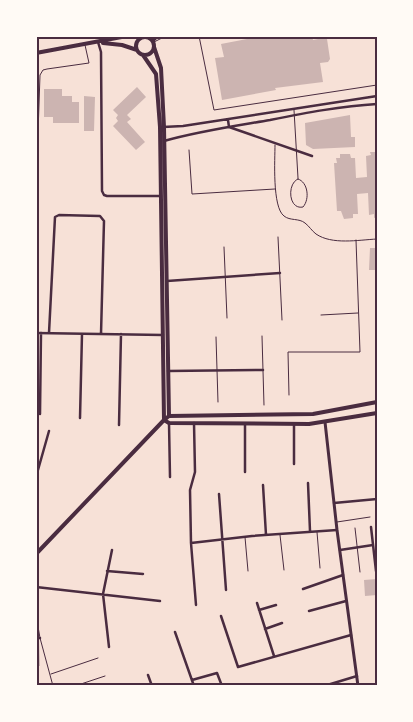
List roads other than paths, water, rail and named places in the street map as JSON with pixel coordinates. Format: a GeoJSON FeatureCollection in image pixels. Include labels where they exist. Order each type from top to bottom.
{"type":"FeatureCollection","features":[{"type":"Feature","properties":{"kind":"main road"},"geometry":{"type":"LineString","coordinates":[[36,53],[127,36]]}},
{"type":"Feature","properties":{"kind":"main road"},"geometry":{"type":"LineString","coordinates":[[139,36],[146,37],[153,42],[161,68],[164,420]]}},
{"type":"Feature","properties":{"kind":"main road"},"geometry":{"type":"LineString","coordinates":[[138,50],[139,40],[146,37]]}},
{"type":"Feature","properties":{"kind":"main road"},"geometry":{"type":"LineString","coordinates":[[98,42],[122,45],[138,50],[143,55],[156,74],[162,127]]}},
{"type":"Feature","properties":{"kind":"main road"},"geometry":{"type":"LineString","coordinates":[[143,55],[150,54],[154,47]]}},
{"type":"Feature","properties":{"kind":"main road"},"geometry":{"type":"LineString","coordinates":[[162,142],[169,416]]}},
{"type":"Feature","properties":{"kind":"main road"},"geometry":{"type":"LineString","coordinates":[[36,554],[169,416],[313,414],[377,402]]}},
{"type":"Feature","properties":{"kind":"main road"},"geometry":{"type":"LineString","coordinates":[[164,420],[170,423],[294,424],[325,422],[377,413]]}},
{"type":"Feature","properties":{"kind":"street"},"geometry":{"type":"LineString","coordinates":[[153,42],[158,36]]}},
{"type":"Feature","properties":{"kind":"street"},"geometry":{"type":"LineString","coordinates":[[98,42],[101,52],[102,191],[104,195],[108,196],[161,196]]}},
{"type":"Feature","properties":{"kind":"street"},"geometry":{"type":"LineString","coordinates":[[162,127],[228,120],[377,96]]}},
{"type":"Feature","properties":{"kind":"street"},"geometry":{"type":"LineString","coordinates":[[162,142],[184,135],[294,115],[377,104]]}},
{"type":"Feature","properties":{"kind":"street"},"geometry":{"type":"LineString","coordinates":[[228,120],[229,127]]}},
{"type":"Feature","properties":{"kind":"street"},"geometry":{"type":"LineString","coordinates":[[229,127],[312,156]]}},
{"type":"Feature","properties":{"kind":"street"},"geometry":{"type":"LineString","coordinates":[[49,333],[55,217],[59,215],[103,217],[101,334]]}},
{"type":"Feature","properties":{"kind":"street"},"geometry":{"type":"LineString","coordinates":[[167,281],[280,273]]}},
{"type":"Feature","properties":{"kind":"street"},"geometry":{"type":"LineString","coordinates":[[36,333],[163,335]]}},
{"type":"Feature","properties":{"kind":"street"},"geometry":{"type":"LineString","coordinates":[[40,414],[42,333]]}},
{"type":"Feature","properties":{"kind":"street"},"geometry":{"type":"LineString","coordinates":[[80,418],[82,334]]}},
{"type":"Feature","properties":{"kind":"street"},"geometry":{"type":"LineString","coordinates":[[119,425],[121,334]]}},
{"type":"Feature","properties":{"kind":"street"},"geometry":{"type":"LineString","coordinates":[[168,371],[264,370]]}},
{"type":"Feature","properties":{"kind":"street"},"geometry":{"type":"LineString","coordinates":[[325,422],[358,686]]}},
{"type":"Feature","properties":{"kind":"street"},"geometry":{"type":"LineString","coordinates":[[170,423],[170,477]]}},
{"type":"Feature","properties":{"kind":"street"},"geometry":{"type":"LineString","coordinates":[[194,423],[195,472],[190,490],[196,605]]}},
{"type":"Feature","properties":{"kind":"street"},"geometry":{"type":"LineString","coordinates":[[245,424],[246,472]]}},
{"type":"Feature","properties":{"kind":"street"},"geometry":{"type":"LineString","coordinates":[[294,424],[294,464]]}},
{"type":"Feature","properties":{"kind":"street"},"geometry":{"type":"LineString","coordinates":[[36,477],[49,431]]}},
{"type":"Feature","properties":{"kind":"street"},"geometry":{"type":"LineString","coordinates":[[36,459],[41,459]]}},
{"type":"Feature","properties":{"kind":"street"},"geometry":{"type":"LineString","coordinates":[[308,483],[310,532]]}},
{"type":"Feature","properties":{"kind":"street"},"geometry":{"type":"LineString","coordinates":[[263,485],[266,535]]}},
{"type":"Feature","properties":{"kind":"street"},"geometry":{"type":"LineString","coordinates":[[219,494],[226,590]]}},
{"type":"Feature","properties":{"kind":"street"},"geometry":{"type":"LineString","coordinates":[[334,502],[377,499]]}},
{"type":"Feature","properties":{"kind":"street"},"geometry":{"type":"LineString","coordinates":[[371,527],[376,572]]}},
{"type":"Feature","properties":{"kind":"street"},"geometry":{"type":"LineString","coordinates":[[192,544],[245,537],[337,530]]}},
{"type":"Feature","properties":{"kind":"street"},"geometry":{"type":"LineString","coordinates":[[340,550],[373,545]]}},
{"type":"Feature","properties":{"kind":"street"},"geometry":{"type":"LineString","coordinates":[[36,546],[42,547]]}},
{"type":"Feature","properties":{"kind":"street"},"geometry":{"type":"LineString","coordinates":[[109,647],[103,594],[112,550]]}},
{"type":"Feature","properties":{"kind":"street"},"geometry":{"type":"LineString","coordinates":[[107,571],[143,574]]}},
{"type":"Feature","properties":{"kind":"street"},"geometry":{"type":"LineString","coordinates":[[304,589],[343,575]]}},
{"type":"Feature","properties":{"kind":"street"},"geometry":{"type":"LineString","coordinates":[[36,587],[160,601]]}},
{"type":"Feature","properties":{"kind":"street"},"geometry":{"type":"LineString","coordinates":[[308,611],[346,600]]}},
{"type":"Feature","properties":{"kind":"street"},"geometry":{"type":"LineString","coordinates":[[257,603],[274,657]]}},
{"type":"Feature","properties":{"kind":"street"},"geometry":{"type":"LineString","coordinates":[[259,610],[276,605]]}},
{"type":"Feature","properties":{"kind":"street"},"geometry":{"type":"LineString","coordinates":[[221,616],[238,667],[351,635]]}},
{"type":"Feature","properties":{"kind":"street"},"geometry":{"type":"LineString","coordinates":[[265,629],[282,622]]}},
{"type":"Feature","properties":{"kind":"street"},"geometry":{"type":"LineString","coordinates":[[175,632],[194,686]]}},
{"type":"Feature","properties":{"kind":"street"},"geometry":{"type":"LineString","coordinates":[[192,680],[217,673],[222,686]]}},
{"type":"Feature","properties":{"kind":"street"},"geometry":{"type":"LineString","coordinates":[[148,675],[152,686]]}},
{"type":"Feature","properties":{"kind":"street"},"geometry":{"type":"LineString","coordinates":[[324,686],[357,676]]}},
{"type":"Feature","properties":{"kind":"lane"},"geometry":{"type":"LineString","coordinates":[[153,42],[166,36]]}},
{"type":"Feature","properties":{"kind":"lane"},"geometry":{"type":"LineString","coordinates":[[199,36],[214,110],[377,85]]}},
{"type":"Feature","properties":{"kind":"lane"},"geometry":{"type":"LineString","coordinates":[[36,191],[40,75],[43,70],[47,69],[89,63],[85,45]]}},
{"type":"Feature","properties":{"kind":"lane"},"geometry":{"type":"LineString","coordinates":[[294,108],[298,179]]}},
{"type":"Feature","properties":{"kind":"lane"},"geometry":{"type":"LineString","coordinates":[[275,144],[274,179],[278,209],[283,216],[305,222],[325,239],[377,239]]}},
{"type":"Feature","properties":{"kind":"lane"},"geometry":{"type":"LineString","coordinates":[[189,150],[192,194],[276,189]]}},
{"type":"Feature","properties":{"kind":"lane"},"geometry":{"type":"LineString","coordinates":[[298,179],[303,180],[306,185],[307,201],[305,205],[298,208],[292,202],[291,185],[293,181],[298,179]]}},
{"type":"Feature","properties":{"kind":"lane"},"geometry":{"type":"LineString","coordinates":[[278,237],[282,320]]}},
{"type":"Feature","properties":{"kind":"lane"},"geometry":{"type":"LineString","coordinates":[[289,395],[288,352],[360,352],[356,240]]}},
{"type":"Feature","properties":{"kind":"lane"},"geometry":{"type":"LineString","coordinates":[[224,247],[227,318]]}},
{"type":"Feature","properties":{"kind":"lane"},"geometry":{"type":"LineString","coordinates":[[321,315],[359,313]]}},
{"type":"Feature","properties":{"kind":"lane"},"geometry":{"type":"LineString","coordinates":[[262,336],[264,405]]}},
{"type":"Feature","properties":{"kind":"lane"},"geometry":{"type":"LineString","coordinates":[[216,337],[218,402]]}},
{"type":"Feature","properties":{"kind":"lane"},"geometry":{"type":"LineString","coordinates":[[336,522],[370,517]]}},
{"type":"Feature","properties":{"kind":"lane"},"geometry":{"type":"LineString","coordinates":[[355,528],[360,572]]}},
{"type":"Feature","properties":{"kind":"lane"},"geometry":{"type":"LineString","coordinates":[[317,531],[320,568]]}},
{"type":"Feature","properties":{"kind":"lane"},"geometry":{"type":"LineString","coordinates":[[280,534],[284,570]]}},
{"type":"Feature","properties":{"kind":"lane"},"geometry":{"type":"LineString","coordinates":[[245,537],[248,571]]}},
{"type":"Feature","properties":{"kind":"lane"},"geometry":{"type":"LineString","coordinates":[[36,615],[38,638],[52,686]]}},
{"type":"Feature","properties":{"kind":"lane"},"geometry":{"type":"LineString","coordinates":[[50,674],[98,658]]}},
{"type":"Feature","properties":{"kind":"lane"},"geometry":{"type":"LineString","coordinates":[[75,686],[105,676]]}}]}
